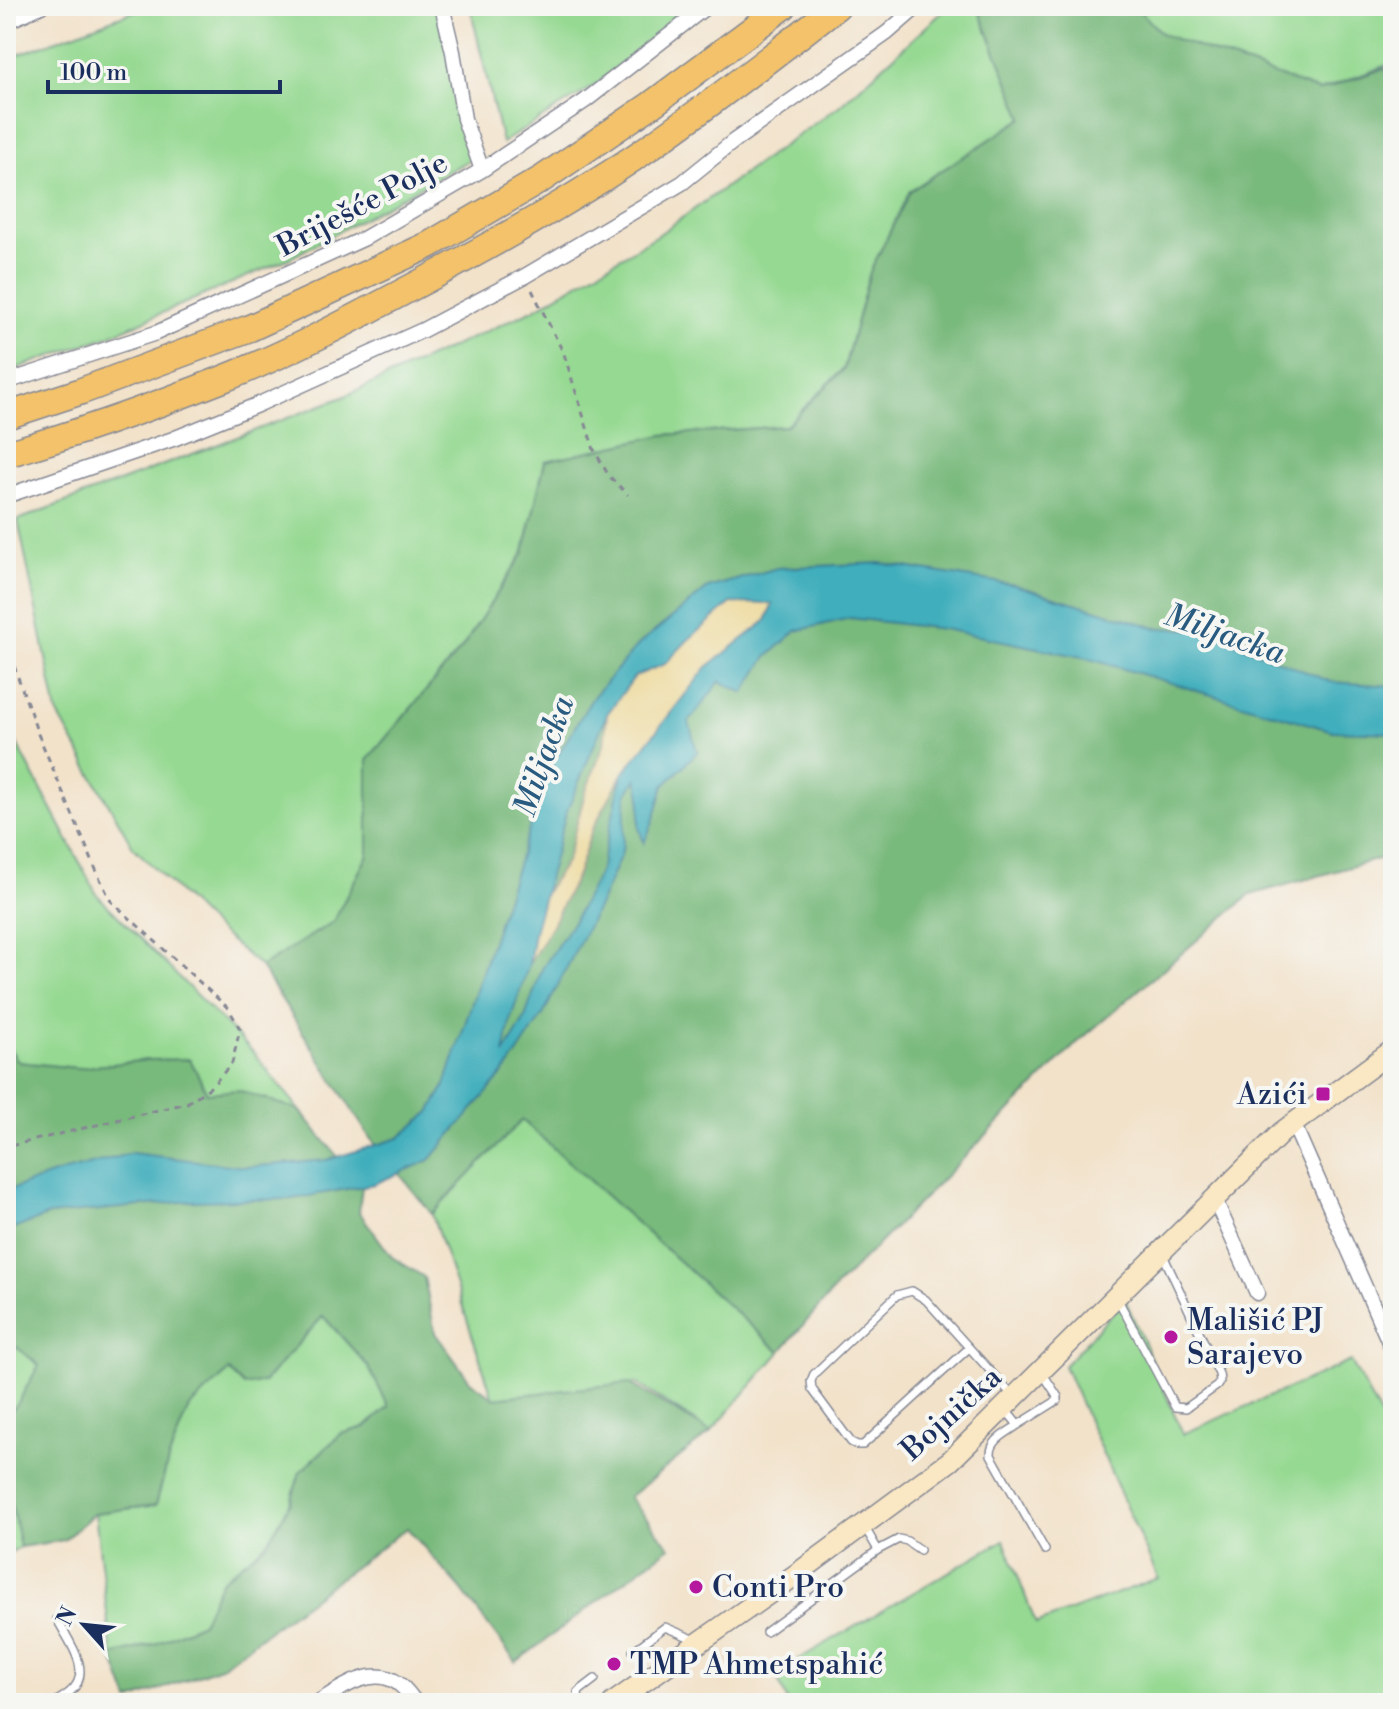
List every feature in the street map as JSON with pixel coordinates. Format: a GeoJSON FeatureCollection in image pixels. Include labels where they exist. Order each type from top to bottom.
{"type":"FeatureCollection","features":[{"type":"Feature","properties":{"kind":"highway"},"geometry":{"type":"LineString","coordinates":[[6,416],[250,328],[429,245],[552,172],[651,105],[784,6]]}},
{"type":"Feature","properties":{"kind":"highway"},"geometry":{"type":"LineString","coordinates":[[6,454],[225,378],[330,330],[468,258],[638,155],[837,6]]}},
{"type":"Feature","properties":{"kind":"main road","name":"Bojnička"},"geometry":{"type":"LineString","coordinates":[[613,1703],[794,1576],[950,1461],[1293,1123],[1388,1053]]}},
{"type":"Feature","properties":{"kind":"street"},"geometry":{"type":"LineString","coordinates":[[6,22],[41,6]]}},
{"type":"Feature","properties":{"kind":"street"},"geometry":{"type":"LineString","coordinates":[[442,6],[464,119],[482,170]]}},
{"type":"Feature","properties":{"kind":"street","name":"Briješće Polje"},"geometry":{"type":"LineString","coordinates":[[6,382],[156,333],[365,238],[482,170],[585,101],[707,6]]}},
{"type":"Feature","properties":{"kind":"street"},"geometry":{"type":"LineString","coordinates":[[6,496],[173,439],[257,405],[423,330],[525,276],[682,183],[734,141],[887,33],[918,6]]}},
{"type":"Feature","properties":{"kind":"street"},"geometry":{"type":"LineString","coordinates":[[1293,1123],[1393,1351]]}},
{"type":"Feature","properties":{"kind":"street"},"geometry":{"type":"LineString","coordinates":[[1214,1198],[1257,1293]]}},
{"type":"Feature","properties":{"kind":"street"},"geometry":{"type":"LineString","coordinates":[[317,1703],[359,1679],[371,1676],[394,1680],[416,1703]]}},
{"type":"Feature","properties":{"kind":"lane"},"geometry":{"type":"LineString","coordinates":[[1388,1053],[1393,1076]]}},
{"type":"Feature","properties":{"kind":"lane"},"geometry":{"type":"LineString","coordinates":[[1116,1296],[1175,1407],[1186,1408],[1217,1386],[1219,1374],[1161,1251]]}},
{"type":"Feature","properties":{"kind":"lane"},"geometry":{"type":"LineString","coordinates":[[969,1348],[863,1445],[851,1442],[812,1389],[814,1374],[897,1295],[912,1291],[926,1300],[969,1348],[1009,1402],[1018,1425]]}},
{"type":"Feature","properties":{"kind":"lane"},"geometry":{"type":"LineString","coordinates":[[1041,1371],[1058,1400],[1018,1425],[993,1444],[990,1451],[1045,1550]]}},
{"type":"Feature","properties":{"kind":"lane"},"geometry":{"type":"LineString","coordinates":[[863,1524],[878,1550]]}},
{"type":"Feature","properties":{"kind":"lane"},"geometry":{"type":"LineString","coordinates":[[766,1632],[878,1550],[899,1539],[920,1550]]}},
{"type":"Feature","properties":{"kind":"lane"},"geometry":{"type":"LineString","coordinates":[[54,1703],[71,1692],[80,1671],[78,1660],[57,1619]]}},
{"type":"Feature","properties":{"kind":"lane"},"geometry":{"type":"LineString","coordinates":[[633,1651],[665,1627],[700,1642]]}},
{"type":"Feature","properties":{"kind":"lane"},"geometry":{"type":"LineString","coordinates":[[579,1703],[578,1692],[595,1679]]}},
{"type":"Feature","properties":{"kind":"path"},"geometry":{"type":"LineString","coordinates":[[525,276],[564,354],[594,450],[609,476],[628,495]]}},
{"type":"Feature","properties":{"kind":"path"},"geometry":{"type":"LineString","coordinates":[[6,643],[38,734],[111,901],[229,1009],[240,1029],[232,1063],[212,1086],[187,1103],[6,1147]]}},
{"type":"Feature","properties":{"kind":"green space"},"geometry":{"type":"Polygon","coordinates":[[[148,6],[437,6],[475,157],[290,258],[106,337],[6,372],[6,59],[148,6]]]}},
{"type":"Feature","properties":{"kind":"green space"},"geometry":{"type":"Polygon","coordinates":[[[470,6],[691,6],[597,84],[502,143],[470,6]]]}},
{"type":"Feature","properties":{"kind":"green space"},"geometry":{"type":"Polygon","coordinates":[[[949,6],[977,6],[1024,118],[910,191],[870,272],[844,368],[786,426],[663,435],[545,461],[524,552],[462,648],[368,759],[368,855],[333,922],[261,967],[211,924],[133,847],[57,713],[18,520],[343,397],[533,310],[658,235],[839,106],[949,6]]]}},
{"type":"Feature","properties":{"kind":"green space"},"geometry":{"type":"Polygon","coordinates":[[[977,6],[1135,6],[1162,34],[1319,91],[1385,68],[1393,86],[1393,855],[1250,895],[1079,1041],[837,1286],[780,1352],[522,1120],[432,1214],[370,1138],[261,967],[333,922],[368,855],[368,759],[462,648],[524,552],[545,461],[663,435],[786,426],[844,369],[870,272],[910,191],[1023,118],[977,6]]]}},
{"type":"Feature","properties":{"kind":"green space"},"geometry":{"type":"Polygon","coordinates":[[[1135,6],[1393,6],[1393,63],[1319,91],[1162,34],[1135,6]]]}},
{"type":"Feature","properties":{"kind":"green space"},"geometry":{"type":"Polygon","coordinates":[[[6,723],[97,895],[252,1051],[316,1130],[6,1165],[6,723]]]}},
{"type":"Feature","properties":{"kind":"green space"},"geometry":{"type":"Polygon","coordinates":[[[6,1043],[19,1062],[78,1068],[147,1060],[190,1059],[207,1093],[238,1090],[299,1110],[362,1186],[359,1212],[392,1257],[424,1277],[435,1333],[470,1381],[494,1398],[629,1383],[711,1432],[629,1497],[670,1547],[516,1662],[460,1588],[407,1528],[220,1667],[129,1701],[112,1655],[155,1644],[202,1623],[221,1581],[267,1543],[291,1502],[300,1472],[341,1434],[365,1427],[389,1407],[368,1366],[323,1316],[264,1382],[244,1386],[229,1371],[188,1409],[168,1460],[156,1505],[95,1513],[64,1540],[20,1547],[6,1476],[6,1417],[18,1403],[39,1365],[9,1341],[6,1342],[6,1043]]]}},
{"type":"Feature","properties":{"kind":"green space"},"geometry":{"type":"Polygon","coordinates":[[[522,1119],[780,1352],[711,1432],[636,1383],[493,1398],[432,1214],[522,1119]]]}},
{"type":"Feature","properties":{"kind":"green space"},"geometry":{"type":"Polygon","coordinates":[[[1125,1299],[1183,1434],[1351,1361],[1393,1440],[1393,1703],[788,1703],[775,1673],[1004,1540],[1036,1624],[1158,1578],[1064,1366],[1125,1299]]]}},
{"type":"Feature","properties":{"kind":"green space"},"geometry":{"type":"Polygon","coordinates":[[[323,1316],[368,1366],[389,1407],[365,1427],[341,1434],[300,1472],[291,1502],[267,1543],[221,1581],[202,1623],[155,1644],[112,1655],[95,1513],[156,1505],[168,1460],[188,1409],[229,1371],[264,1382],[323,1316]]]}},
{"type":"Feature","properties":{"kind":"green space"},"geometry":{"type":"Polygon","coordinates":[[[9,1341],[39,1365],[18,1403],[6,1417],[6,1342],[9,1341]]]}},
{"type":"Feature","properties":{"kind":"green space"},"geometry":{"type":"Polygon","coordinates":[[[6,1476],[20,1547],[6,1556],[6,1476]]]}},
{"type":"Feature","properties":{"kind":"sand"},"geometry":{"type":"Polygon","coordinates":[[[731,603],[773,603],[766,621],[707,668],[622,775],[592,830],[577,875],[529,964],[545,893],[567,860],[585,793],[604,745],[607,714],[635,676],[665,664],[731,603]]]}},
{"type":"Feature","properties":{"kind":"water"},"geometry":{"type":"Polygon","coordinates":[[[880,563],[1015,585],[1157,628],[1203,630],[1331,682],[1393,686],[1393,733],[1333,731],[1087,658],[943,629],[850,618],[796,631],[766,658],[744,693],[720,681],[689,722],[697,752],[664,786],[644,843],[639,828],[641,796],[637,779],[627,793],[622,852],[544,1013],[508,1068],[430,1160],[374,1184],[292,1199],[192,1201],[49,1215],[6,1232],[6,1191],[54,1174],[132,1153],[246,1167],[327,1160],[399,1138],[430,1112],[444,1088],[548,771],[593,697],[638,645],[708,588],[777,568],[880,563]],[[731,603],[665,664],[635,676],[607,714],[566,813],[534,932],[529,964],[510,1021],[504,1054],[524,1020],[542,969],[574,920],[600,871],[622,775],[707,667],[766,621],[773,604],[731,603]]]}},
{"type":"Feature","properties":{"kind":"place","name":"Azići"},"geometry":{"type":"Point","coordinates":[1323,1094]}},
{"type":"Feature","properties":{"kind":"place","name":"Mališić PJ Sarajevo"},"geometry":{"type":"Point","coordinates":[1171,1337]}},
{"type":"Feature","properties":{"kind":"place","name":"Conti Pro"},"geometry":{"type":"Point","coordinates":[696,1587]}},
{"type":"Feature","properties":{"kind":"place","name":"TMP Ahmetspahić"},"geometry":{"type":"Point","coordinates":[614,1664]}},
{"type":"Feature","properties":{"kind":"water label","name":"Miljacka"},"geometry":{"type":"Point","coordinates":[1225,633]}},
{"type":"Feature","properties":{"kind":"water label","name":"Miljacka"},"geometry":{"type":"Point","coordinates":[543,756]}}]}
